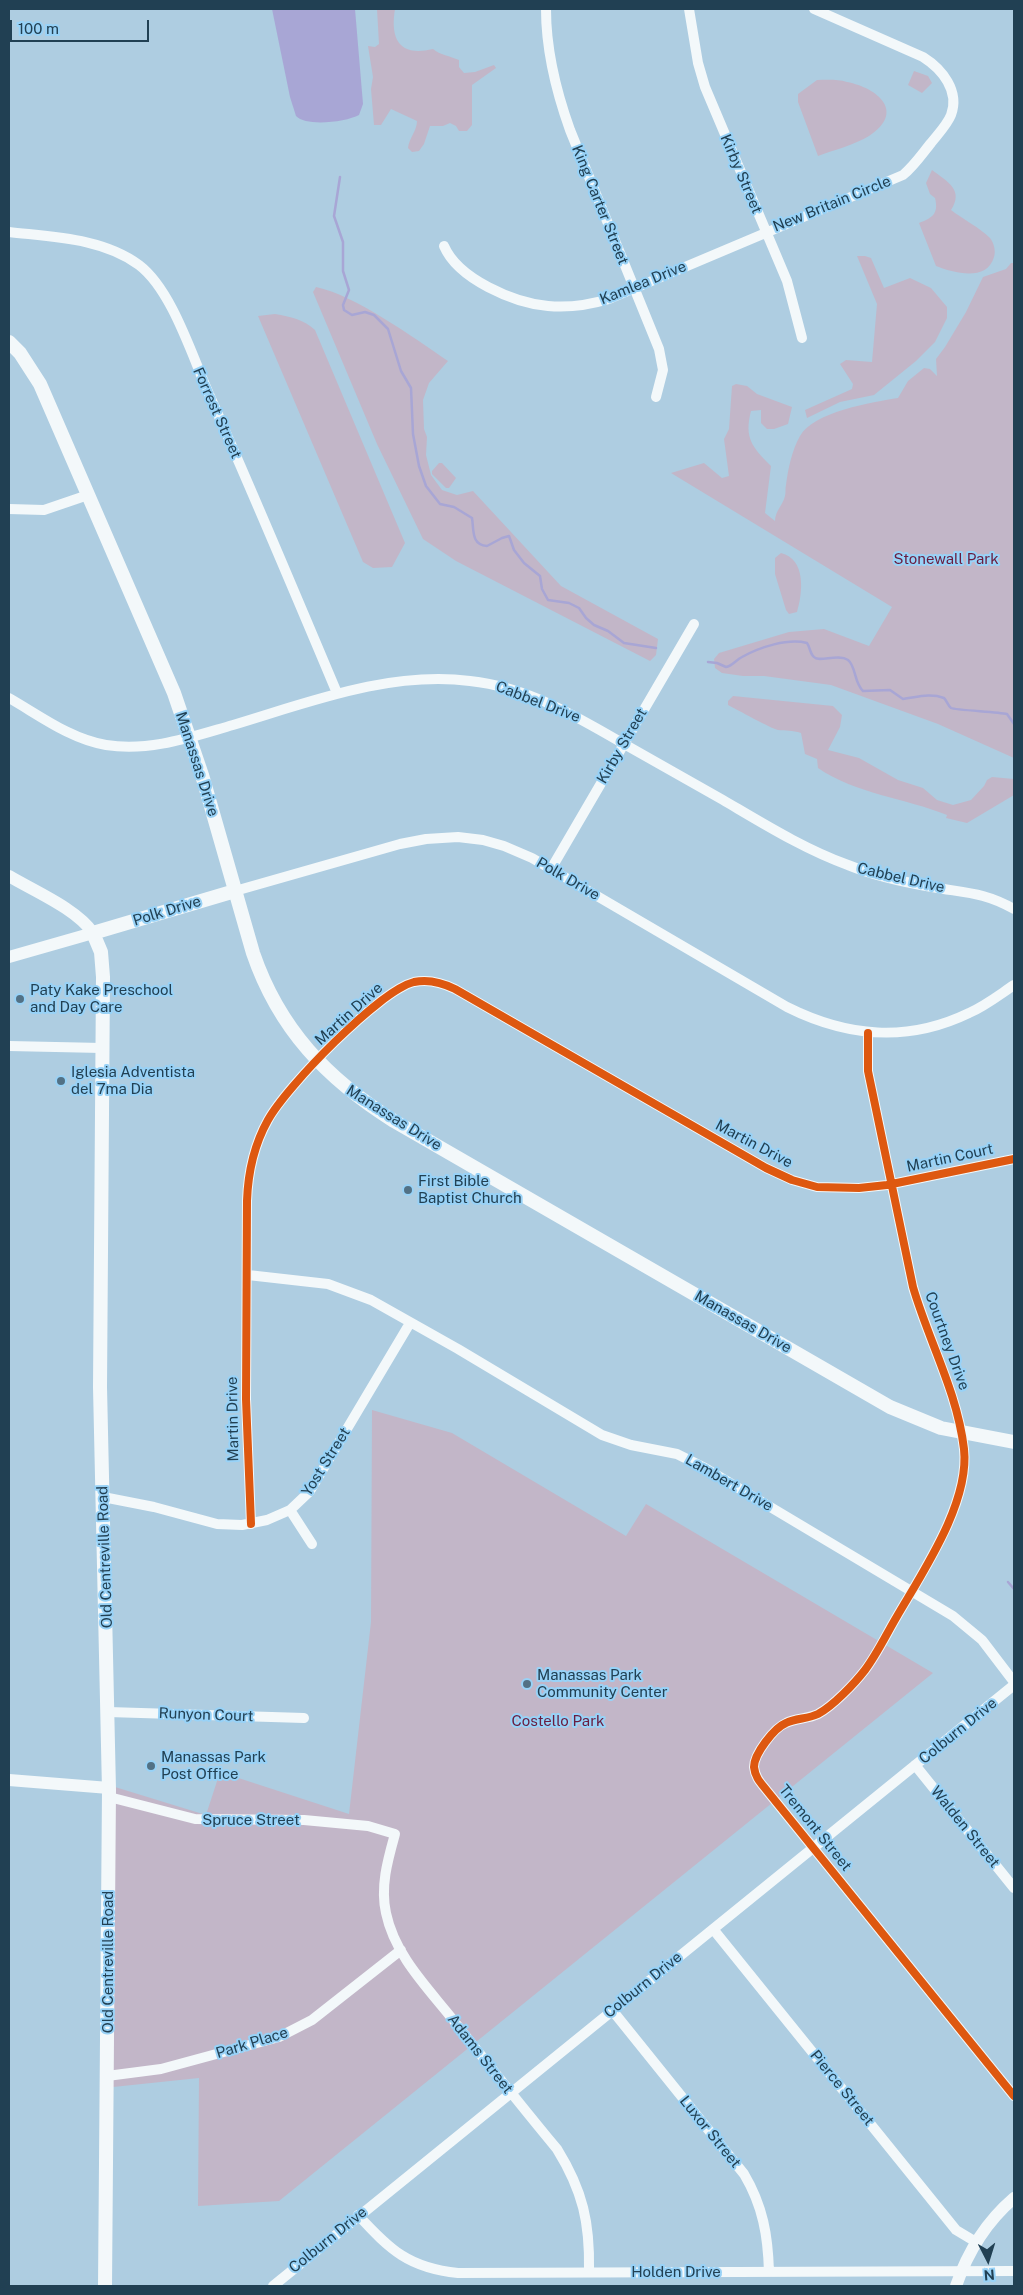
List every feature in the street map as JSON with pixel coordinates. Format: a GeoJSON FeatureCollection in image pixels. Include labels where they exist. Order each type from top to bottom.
{"type":"FeatureCollection","features":[{"type":"Feature","properties":{"kind":"main road","name":"Manassas Drive"},"geometry":{"type":"LineString","coordinates":[[9,342],[25,360],[40,384],[174,693],[190,738],[253,953],[268,990],[293,1032],[317,1060],[358,1098],[386,1116],[881,1402],[927,1423],[960,1432],[1014,1442]]}},
{"type":"Feature","properties":{"kind":"main road","name":"Polk Drive"},"geometry":{"type":"LineString","coordinates":[[93,933],[235,891]]}},
{"type":"Feature","properties":{"kind":"main road","name":"Old Centreville Road"},"geometry":{"type":"LineString","coordinates":[[93,933],[98,943],[102,964],[100,1387],[109,1793],[105,2286]]}},
{"type":"Feature","properties":{"kind":"street","name":"King Carter Street"},"geometry":{"type":"LineString","coordinates":[[546,9],[548,43],[559,98],[573,140],[661,358],[662,382],[656,397]]}},
{"type":"Feature","properties":{"kind":"street","name":"Kirby Street"},"geometry":{"type":"LineString","coordinates":[[689,9],[698,63],[705,87],[792,296],[802,338]]}},
{"type":"Feature","properties":{"kind":"street","name":"New Britain Circle"},"geometry":{"type":"LineString","coordinates":[[766,231],[903,175],[945,125],[952,110],[952,94],[949,85],[938,68],[930,61],[814,9]]}},
{"type":"Feature","properties":{"kind":"street","name":"Kamlea Drive"},"geometry":{"type":"LineString","coordinates":[[444,246],[454,262],[463,270],[494,289],[530,303],[546,306],[578,306],[609,299],[766,231]]}},
{"type":"Feature","properties":{"kind":"street","name":"Forrest Street"},"geometry":{"type":"LineString","coordinates":[[9,232],[103,246],[141,267],[163,292],[242,468],[337,693]]}},
{"type":"Feature","properties":{"kind":"street"},"geometry":{"type":"LineString","coordinates":[[9,509],[44,510],[88,495]]}},
{"type":"Feature","properties":{"kind":"street","name":"Kirby Street"},"geometry":{"type":"LineString","coordinates":[[551,869],[694,624]]}},
{"type":"Feature","properties":{"kind":"street","name":"Cabbel Drive"},"geometry":{"type":"LineString","coordinates":[[9,698],[71,734],[104,745],[142,747],[190,738],[337,693],[385,683],[454,679],[492,684],[537,698],[569,712],[782,835],[820,854],[879,876],[986,895],[1014,909]]}},
{"type":"Feature","properties":{"kind":"street","name":"Polk Drive"},"geometry":{"type":"LineString","coordinates":[[235,891],[400,844],[443,837],[472,838],[494,842],[524,854],[787,1007],[831,1026],[868,1032],[908,1031],[944,1023],[978,1008],[1014,985]]}},
{"type":"Feature","properties":{"kind":"street","name":"Old Centreville Road"},"geometry":{"type":"LineString","coordinates":[[9,876],[72,913],[89,927],[93,933]]}},
{"type":"Feature","properties":{"kind":"street"},"geometry":{"type":"LineString","coordinates":[[9,957],[93,933]]}},
{"type":"Feature","properties":{"kind":"street","name":"Martin Drive"},"geometry":{"type":"LineString","coordinates":[[251,1524],[246,1399],[247,1189],[254,1152],[263,1130],[278,1104],[317,1060],[391,993],[414,982],[439,983],[455,989],[784,1176],[806,1184],[835,1189],[891,1184]]}},
{"type":"Feature","properties":{"kind":"street","name":"Courtney Drive"},"geometry":{"type":"LineString","coordinates":[[868,1032],[868,1072],[913,1287],[921,1314],[951,1389],[964,1457],[962,1479],[940,1542],[912,1591]]}},
{"type":"Feature","properties":{"kind":"street"},"geometry":{"type":"LineString","coordinates":[[9,1046],[102,1048]]}},
{"type":"Feature","properties":{"kind":"street","name":"Martin Court"},"geometry":{"type":"LineString","coordinates":[[891,1184],[1014,1159]]}},
{"type":"Feature","properties":{"kind":"street","name":"Lambert Drive"},"geometry":{"type":"LineString","coordinates":[[248,1275],[328,1284],[371,1300],[458,1349],[602,1435],[631,1445],[677,1454],[705,1468],[912,1591],[969,1628],[982,1640],[1014,1683]]}},
{"type":"Feature","properties":{"kind":"street","name":"Yost Street"},"geometry":{"type":"LineString","coordinates":[[103,1497],[154,1507],[218,1524],[251,1524],[267,1520],[290,1510],[310,1492],[410,1323]]}},
{"type":"Feature","properties":{"kind":"street"},"geometry":{"type":"LineString","coordinates":[[290,1510],[312,1544]]}},
{"type":"Feature","properties":{"kind":"street","name":"Tremont Street"},"geometry":{"type":"LineString","coordinates":[[912,1591],[865,1670],[852,1684],[817,1714],[793,1719],[775,1730],[768,1738],[755,1763],[757,1778],[1014,2096]]}},
{"type":"Feature","properties":{"kind":"street","name":"Colburn Drive"},"geometry":{"type":"LineString","coordinates":[[272,2286],[915,1766],[1014,1683]]}},
{"type":"Feature","properties":{"kind":"street","name":"Runyon Court"},"geometry":{"type":"LineString","coordinates":[[108,1712],[304,1718]]}},
{"type":"Feature","properties":{"kind":"street","name":"Walden Street"},"geometry":{"type":"LineString","coordinates":[[915,1766],[1014,1888]]}},
{"type":"Feature","properties":{"kind":"street","name":"Spruce Street"},"geometry":{"type":"LineString","coordinates":[[9,1780],[109,1793],[195,1819],[304,1820],[368,1826],[395,1834]]}},
{"type":"Feature","properties":{"kind":"street","name":"Adams Street"},"geometry":{"type":"LineString","coordinates":[[395,1834],[384,1880],[384,1897],[388,1923],[394,1938],[418,1977],[557,2149],[574,2178],[586,2213],[589,2232],[589,2271]]}},
{"type":"Feature","properties":{"kind":"street","name":"Pierce Street"},"geometry":{"type":"LineString","coordinates":[[713,1929],[951,2223],[963,2235],[976,2242]]}},
{"type":"Feature","properties":{"kind":"street","name":"Park Place"},"geometry":{"type":"LineString","coordinates":[[107,2076],[161,2070],[279,2037],[312,2020],[402,1950]]}},
{"type":"Feature","properties":{"kind":"street","name":"Luxor Street"},"geometry":{"type":"LineString","coordinates":[[612,2010],[744,2174],[760,2204],[765,2224],[768,2244],[768,2272]]}},
{"type":"Feature","properties":{"kind":"street"},"geometry":{"type":"LineString","coordinates":[[956,2286],[961,2271],[976,2242],[992,2219],[1014,2198]]}},
{"type":"Feature","properties":{"kind":"street","name":"Holden Drive"},"geometry":{"type":"LineString","coordinates":[[358,2215],[386,2244],[402,2256],[423,2267],[458,2273],[589,2271],[1014,2271]]}},
{"type":"Feature","properties":{"kind":"green space"},"geometry":{"type":"Polygon","coordinates":[[[377,9],[395,9],[394,29],[396,37],[405,48],[421,51],[433,49],[459,60],[459,67],[464,73],[475,72],[494,65],[496,68],[472,85],[472,125],[467,131],[459,131],[456,126],[450,123],[443,126],[430,126],[424,144],[419,151],[412,152],[408,148],[417,121],[391,109],[381,125],[374,125],[371,89],[373,77],[368,46],[375,47],[379,44],[377,9]]]}},
{"type":"Feature","properties":{"kind":"green space"},"geometry":{"type":"Polygon","coordinates":[[[914,71],[928,76],[932,83],[922,93],[908,85],[914,71]]]}},
{"type":"Feature","properties":{"kind":"green space"},"geometry":{"type":"Polygon","coordinates":[[[817,80],[847,82],[869,90],[883,102],[886,118],[880,127],[869,136],[818,156],[798,102],[798,94],[817,80]]]}},
{"type":"Feature","properties":{"kind":"green space"},"geometry":{"type":"Polygon","coordinates":[[[932,170],[948,183],[955,192],[955,203],[951,210],[993,242],[994,257],[985,270],[969,274],[936,266],[919,223],[931,217],[936,208],[935,198],[930,194],[926,183],[932,170]]]}},
{"type":"Feature","properties":{"kind":"green space"},"geometry":{"type":"Polygon","coordinates":[[[857,256],[871,258],[884,288],[910,278],[931,288],[947,307],[947,318],[935,342],[916,361],[874,395],[840,402],[807,418],[805,410],[852,389],[853,384],[840,364],[846,360],[872,362],[877,304],[857,256]]]}},
{"type":"Feature","properties":{"kind":"green space","name":"Stonewall Park"},"geometry":{"type":"Polygon","coordinates":[[[1011,263],[1014,263],[1014,758],[938,724],[831,685],[764,676],[722,673],[715,668],[714,659],[719,653],[789,632],[824,629],[869,646],[892,607],[671,473],[704,463],[722,478],[729,476],[724,439],[729,429],[732,386],[736,384],[747,386],[757,394],[792,407],[788,424],[774,429],[767,429],[761,423],[761,410],[751,411],[749,420],[751,442],[771,466],[765,513],[775,521],[776,514],[785,496],[788,473],[797,441],[807,428],[830,414],[874,402],[898,398],[908,381],[924,368],[930,369],[937,376],[936,359],[966,312],[983,277],[1006,269],[1011,263]]]}},
{"type":"Feature","properties":{"kind":"green space"},"geometry":{"type":"Polygon","coordinates":[[[316,287],[366,308],[448,361],[429,383],[423,400],[424,429],[427,437],[426,455],[431,475],[442,490],[457,495],[473,491],[561,586],[658,639],[656,655],[650,661],[456,561],[423,539],[377,444],[313,292],[316,287]]]}},
{"type":"Feature","properties":{"kind":"green space"},"geometry":{"type":"Polygon","coordinates":[[[275,314],[292,317],[315,330],[405,543],[392,567],[373,568],[363,562],[258,316],[275,314]]]}},
{"type":"Feature","properties":{"kind":"green space"},"geometry":{"type":"Polygon","coordinates":[[[439,463],[442,463],[456,478],[449,488],[446,488],[432,474],[432,471],[439,463]]]}},
{"type":"Feature","properties":{"kind":"green space"},"geometry":{"type":"Polygon","coordinates":[[[781,553],[789,556],[795,562],[801,577],[801,595],[797,612],[789,614],[786,610],[775,574],[775,558],[781,553]]]}},
{"type":"Feature","properties":{"kind":"green space"},"geometry":{"type":"Polygon","coordinates":[[[733,696],[833,706],[842,715],[840,727],[828,750],[859,758],[898,780],[923,788],[937,800],[953,805],[971,800],[987,780],[992,777],[1014,779],[1014,795],[967,823],[946,818],[947,815],[931,809],[864,790],[833,777],[818,768],[817,759],[805,754],[801,733],[774,729],[728,705],[728,701],[733,696]]]}},
{"type":"Feature","properties":{"kind":"green space","name":"Costello Park"},"geometry":{"type":"Polygon","coordinates":[[[372,1410],[452,1433],[626,1536],[646,1504],[933,1673],[279,2201],[198,2206],[199,2078],[113,2087],[115,1787],[206,1815],[220,1772],[349,1814],[371,1622],[372,1410]]]}},
{"type":"Feature","properties":{"kind":"water"},"geometry":{"type":"Polygon","coordinates":[[[272,9],[355,9],[363,104],[359,115],[345,120],[326,122],[308,121],[296,116],[290,97],[272,9]]]}},
{"type":"Feature","properties":{"kind":"waterway"},"geometry":{"type":"LineString","coordinates":[[340,177],[334,216],[343,242],[343,271],[349,290],[343,305],[344,310],[352,315],[365,312],[374,315],[388,329],[401,371],[411,388],[413,434],[419,466],[426,486],[440,504],[454,507],[472,518],[474,536],[478,543],[487,546],[509,536],[514,550],[524,563],[540,576],[542,589],[548,600],[569,603],[579,608],[594,625],[608,631],[624,643],[656,648]]}},
{"type":"Feature","properties":{"kind":"waterway"},"geometry":{"type":"LineString","coordinates":[[708,662],[726,667],[749,653],[765,647],[791,642],[807,643],[816,659],[839,657],[848,660],[863,691],[890,690],[903,699],[924,696],[944,698],[951,708],[1007,714],[1014,724]]}},
{"type":"Feature","properties":{"kind":"waterway"},"geometry":{"type":"LineString","coordinates":[[1008,1582],[1014,1589]]}},
{"type":"Feature","properties":{"kind":"cycle path"},"geometry":{"type":"LineString","coordinates":[[251,1524],[246,1399],[247,1201],[253,1159],[259,1139],[268,1120],[293,1086],[357,1021],[398,989],[414,982],[425,981],[440,983],[455,989],[766,1168],[792,1180],[817,1187],[859,1188],[887,1185],[1014,1159]]}},
{"type":"Feature","properties":{"kind":"cycle path"},"geometry":{"type":"LineString","coordinates":[[868,1033],[868,1071],[913,1287],[955,1407],[964,1449],[964,1470],[960,1492],[942,1537],[869,1664],[850,1688],[824,1710],[814,1716],[790,1721],[776,1730],[757,1755],[754,1767],[756,1776],[762,1785],[1014,2096]]}},
{"type":"Feature","properties":{"kind":"place","name":"Paty Kake Preschool and Day Care"},"geometry":{"type":"Point","coordinates":[20,999]}},
{"type":"Feature","properties":{"kind":"place","name":"Iglesia Adventista del 7ma Dia"},"geometry":{"type":"Point","coordinates":[61,1081]}},
{"type":"Feature","properties":{"kind":"place","name":"First Bible Baptist Church"},"geometry":{"type":"Point","coordinates":[408,1190]}},
{"type":"Feature","properties":{"kind":"place","name":"Manassas Park Community Center"},"geometry":{"type":"Point","coordinates":[527,1684]}},
{"type":"Feature","properties":{"kind":"place","name":"Manassas Park Post Office"},"geometry":{"type":"Point","coordinates":[151,1766]}}]}
